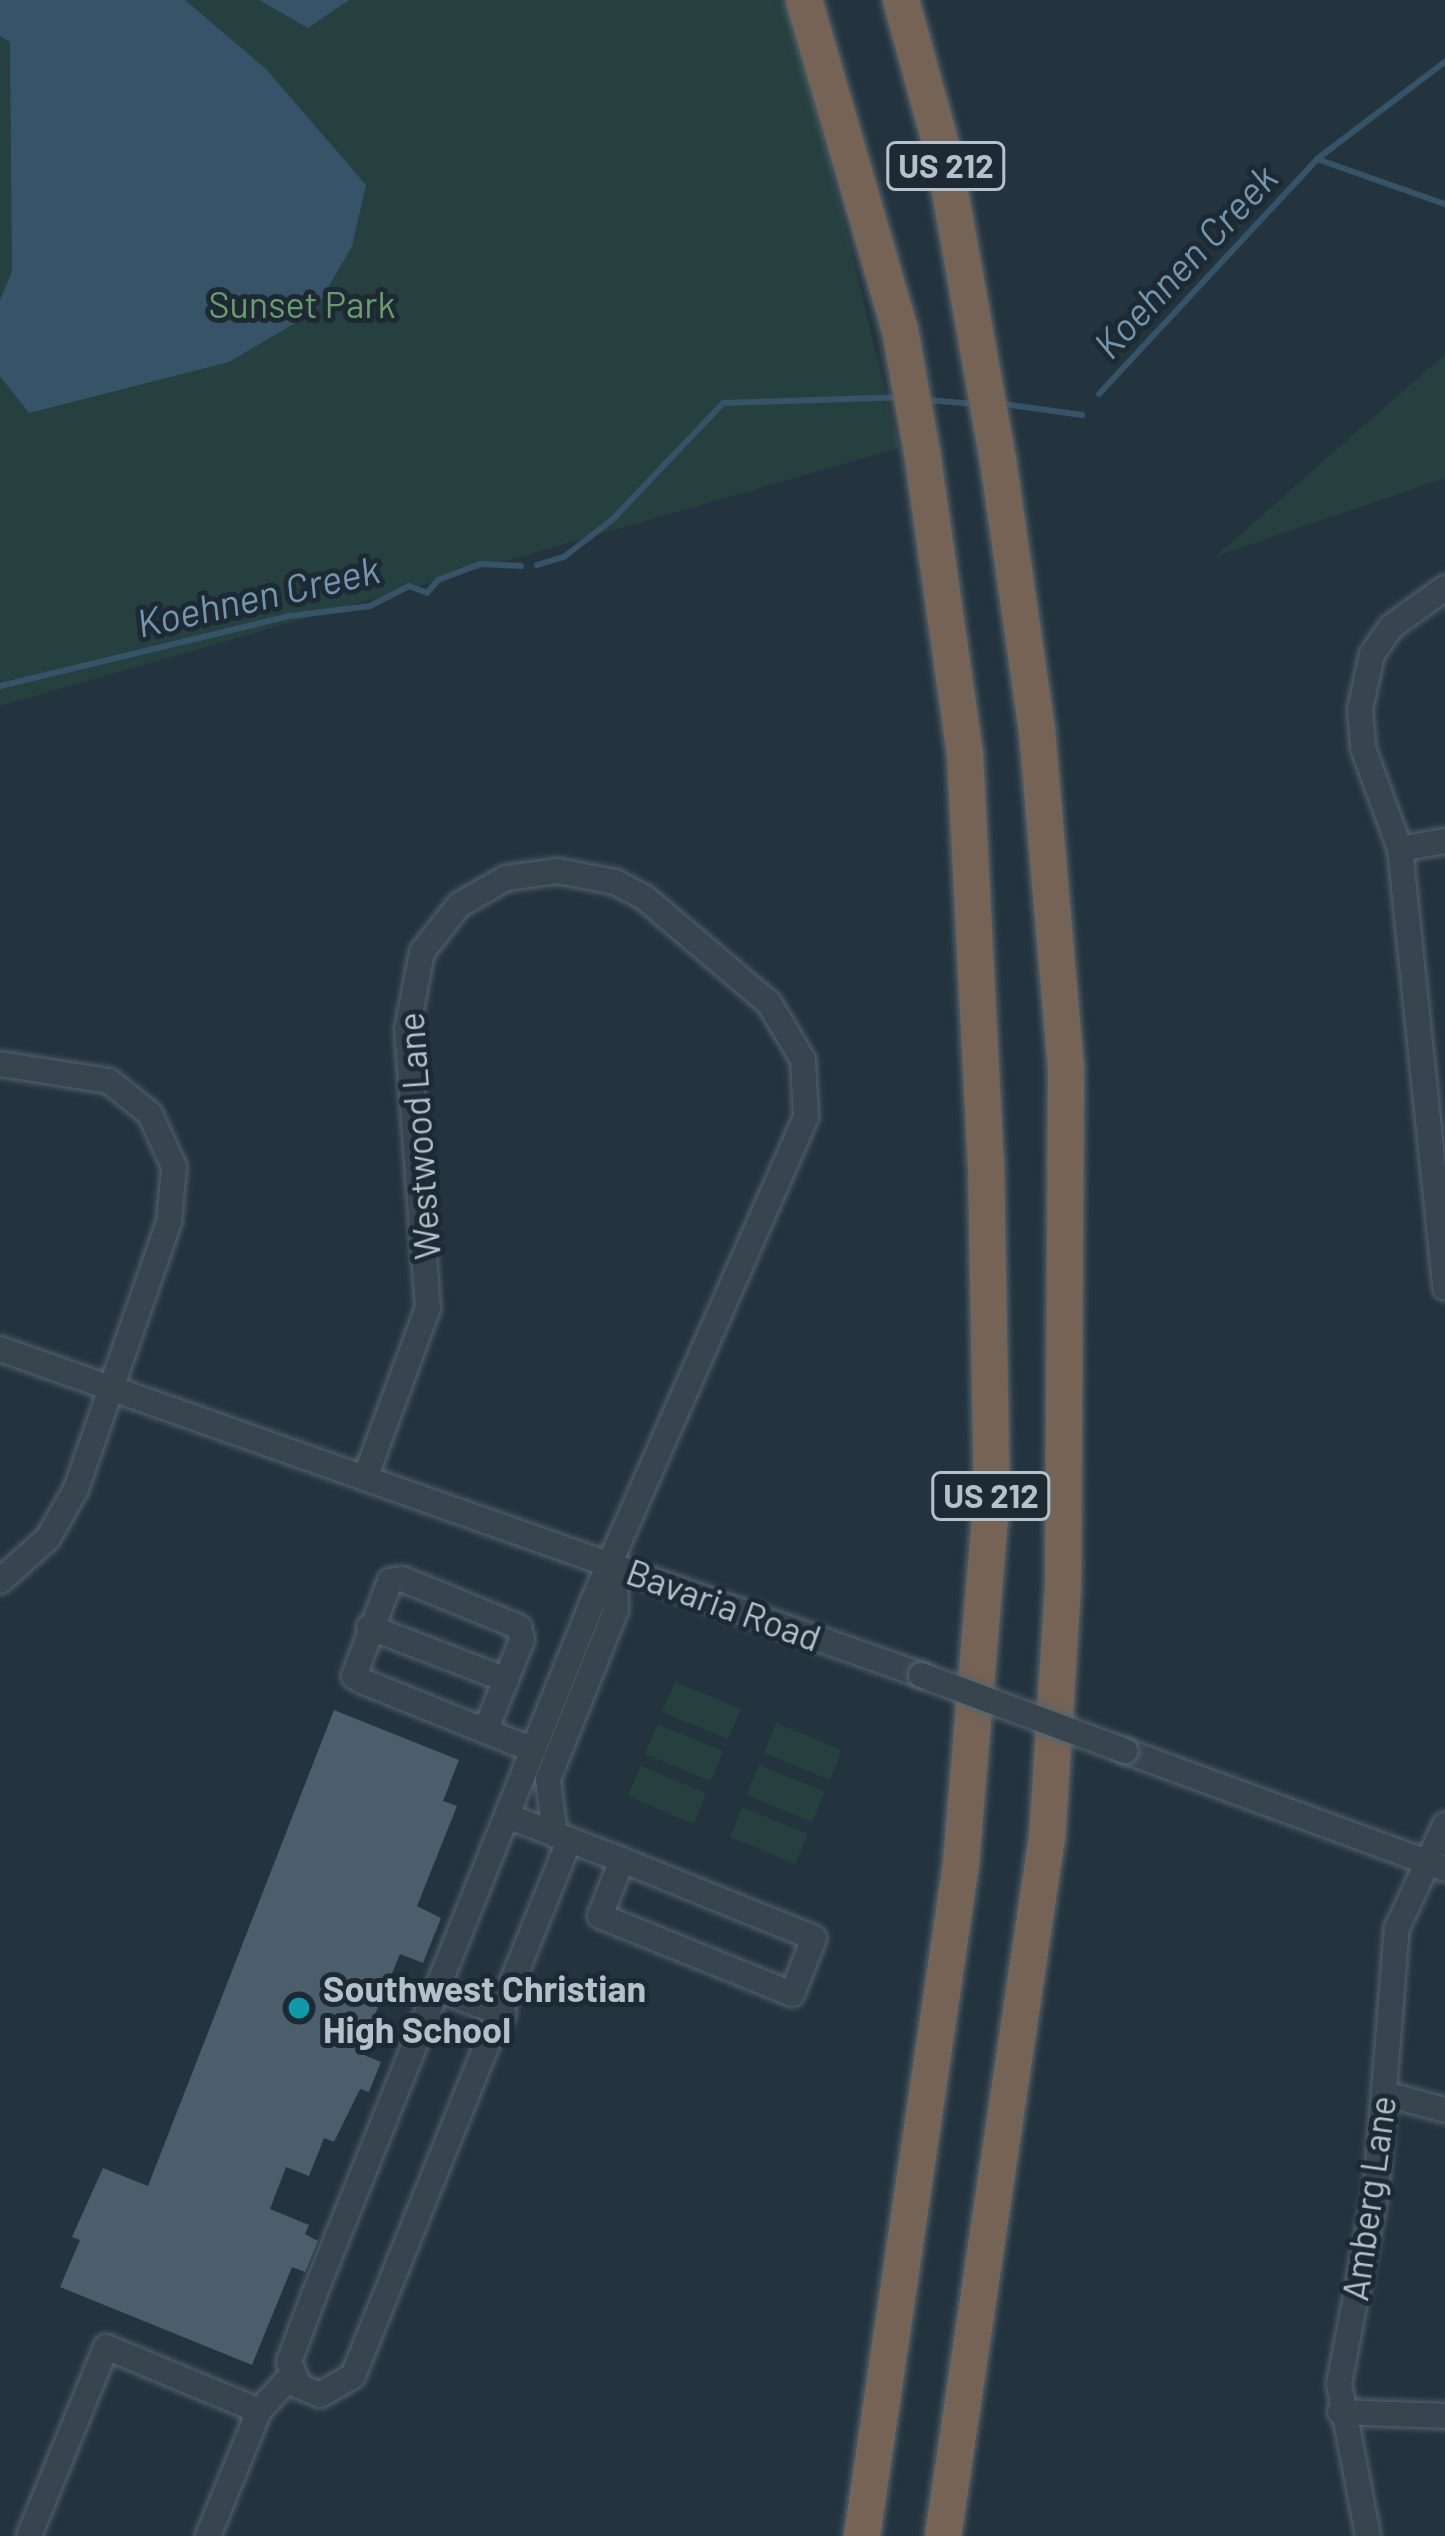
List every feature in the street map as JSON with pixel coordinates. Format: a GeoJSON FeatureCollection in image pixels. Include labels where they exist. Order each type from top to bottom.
{"type":"FeatureCollection","features":[{"type":"Feature","properties":{"kind":"highway","name":"US 212"},"geometry":{"type":"LineString","coordinates":[[804,0],[899,330],[922,452],[965,753],[986,1162],[992,1494],[962,1864],[862,2536]]}},
{"type":"Feature","properties":{"kind":"highway","name":"US 212"},"geometry":{"type":"LineString","coordinates":[[901,0],[944,152],[998,460],[1037,731],[1066,1067],[1063,1586],[1047,1838],[944,2536]]}},
{"type":"Feature","properties":{"kind":"street"},"geometry":{"type":"LineString","coordinates":[[1445,589],[1410,606],[1391,627],[1363,683],[1363,748],[1400,849],[1445,1288]]}},
{"type":"Feature","properties":{"kind":"street"},"geometry":{"type":"LineString","coordinates":[[1400,849],[1445,841]]}},
{"type":"Feature","properties":{"kind":"street","name":"Westwood Lane"},"geometry":{"type":"LineString","coordinates":[[290,2377],[314,2295],[510,1817],[616,1610],[615,1564],[800,1145],[807,1086],[791,1031],[769,1003],[645,898],[615,882],[558,871],[482,888],[438,927],[412,976],[406,1030],[428,1308],[364,1478]]}},
{"type":"Feature","properties":{"kind":"street"},"geometry":{"type":"LineString","coordinates":[[0,1064],[109,1081],[131,1094],[166,1138],[174,1167],[169,1222],[65,1514],[30,1559],[0,1581]]}},
{"type":"Feature","properties":{"kind":"street","name":"Bavaria Road"},"geometry":{"type":"LineString","coordinates":[[0,1349],[615,1564],[1436,1866]]}},
{"type":"Feature","properties":{"kind":"street"},"geometry":{"type":"LineString","coordinates":[[208,2536],[259,2411],[290,2377],[320,2395],[353,2376],[504,2014],[562,1838],[536,1767],[485,1731],[354,1676],[386,1584],[402,1579],[519,1628],[522,1640],[485,1731]]}},
{"type":"Feature","properties":{"kind":"street"},"geometry":{"type":"LineString","coordinates":[[369,1627],[506,1680]]}},
{"type":"Feature","properties":{"kind":"street"},"geometry":{"type":"LineString","coordinates":[[510,1817],[622,1860],[814,1939],[793,1994],[600,1916],[622,1860]]}},
{"type":"Feature","properties":{"kind":"street","name":"Amberg Lane"},"geometry":{"type":"LineString","coordinates":[[1368,2536],[1340,2412],[1385,2094],[1397,1928],[1436,1866],[1445,1825]]}},
{"type":"Feature","properties":{"kind":"street"},"geometry":{"type":"LineString","coordinates":[[440,1990],[504,2014]]}},
{"type":"Feature","properties":{"kind":"street"},"geometry":{"type":"LineString","coordinates":[[1385,2094],[1445,2110]]}},
{"type":"Feature","properties":{"kind":"street"},"geometry":{"type":"LineString","coordinates":[[29,2536],[106,2348],[259,2411]]}},
{"type":"Feature","properties":{"kind":"street"},"geometry":{"type":"LineString","coordinates":[[1340,2412],[1445,2416]]}},
{"type":"Feature","properties":{"kind":"green space","name":"Sunset Park"},"geometry":{"type":"Polygon","coordinates":[[[0,0],[790,0],[899,448],[0,706],[0,0]]]}},
{"type":"Feature","properties":{"kind":"green space"},"geometry":{"type":"Polygon","coordinates":[[[1445,354],[1445,478],[1216,556],[1445,354]]]}},
{"type":"Feature","properties":{"kind":"green space"},"geometry":{"type":"Polygon","coordinates":[[[675,1682],[741,1709],[728,1739],[662,1712],[675,1682]]]}},
{"type":"Feature","properties":{"kind":"green space"},"geometry":{"type":"Polygon","coordinates":[[[776,1723],[842,1750],[830,1780],[764,1753],[776,1723]]]}},
{"type":"Feature","properties":{"kind":"green space"},"geometry":{"type":"Polygon","coordinates":[[[657,1724],[723,1751],[711,1781],[645,1754],[657,1724]]]}},
{"type":"Feature","properties":{"kind":"green space"},"geometry":{"type":"Polygon","coordinates":[[[759,1765],[825,1792],[812,1822],[746,1795],[759,1765]]]}},
{"type":"Feature","properties":{"kind":"green space"},"geometry":{"type":"Polygon","coordinates":[[[640,1766],[706,1793],[694,1824],[628,1796],[640,1766]]]}},
{"type":"Feature","properties":{"kind":"green space"},"geometry":{"type":"Polygon","coordinates":[[[742,1807],[808,1834],[795,1864],[730,1837],[742,1807]]]}},
{"type":"Feature","properties":{"kind":"water"},"geometry":{"type":"Polygon","coordinates":[[[0,0],[185,0],[266,69],[366,185],[352,246],[314,312],[229,362],[29,413],[0,376],[0,300],[12,272],[10,42],[0,36],[0,0]]]}},
{"type":"Feature","properties":{"kind":"water"},"geometry":{"type":"Polygon","coordinates":[[[259,0],[349,0],[308,28],[259,0]]]}},
{"type":"Feature","properties":{"kind":"building","name":"Southwest Christian High School"},"geometry":{"type":"Polygon","coordinates":[[[334,1710],[459,1760],[443,1801],[457,1806],[417,1906],[441,1918],[423,1963],[400,1954],[359,2053],[381,2062],[369,2092],[360,2089],[334,2142],[324,2138],[309,2176],[286,2167],[270,2209],[309,2225],[305,2234],[318,2241],[305,2272],[292,2267],[252,2365],[60,2287],[80,2240],[72,2237],[103,2168],[148,2186],[334,1710]]]}},
{"type":"Feature","properties":{"kind":"waterway","name":"Koehnen Creek"},"geometry":{"type":"LineString","coordinates":[[1099,394],[1317,159],[1445,62]]}},
{"type":"Feature","properties":{"kind":"waterway","name":"Koehnen Creek"},"geometry":{"type":"LineString","coordinates":[[1317,159],[1445,204]]}},
{"type":"Feature","properties":{"kind":"waterway","name":"Koehnen Creek"},"geometry":{"type":"LineString","coordinates":[[537,565],[564,557],[613,519],[723,403],[900,397]]}},
{"type":"Feature","properties":{"kind":"waterway","name":"Koehnen Creek"},"geometry":{"type":"LineString","coordinates":[[925,400],[977,404]]}},
{"type":"Feature","properties":{"kind":"waterway","name":"Koehnen Creek"},"geometry":{"type":"LineString","coordinates":[[1003,404],[1082,415]]}},
{"type":"Feature","properties":{"kind":"waterway","name":"Koehnen Creek"},"geometry":{"type":"LineString","coordinates":[[0,686],[290,616],[370,606],[409,586],[427,593],[438,580],[480,564],[521,566]]}},
{"type":"Feature","properties":{"kind":"place","name":"Southwest Christian High School"},"geometry":{"type":"Point","coordinates":[299,2008]}}]}
